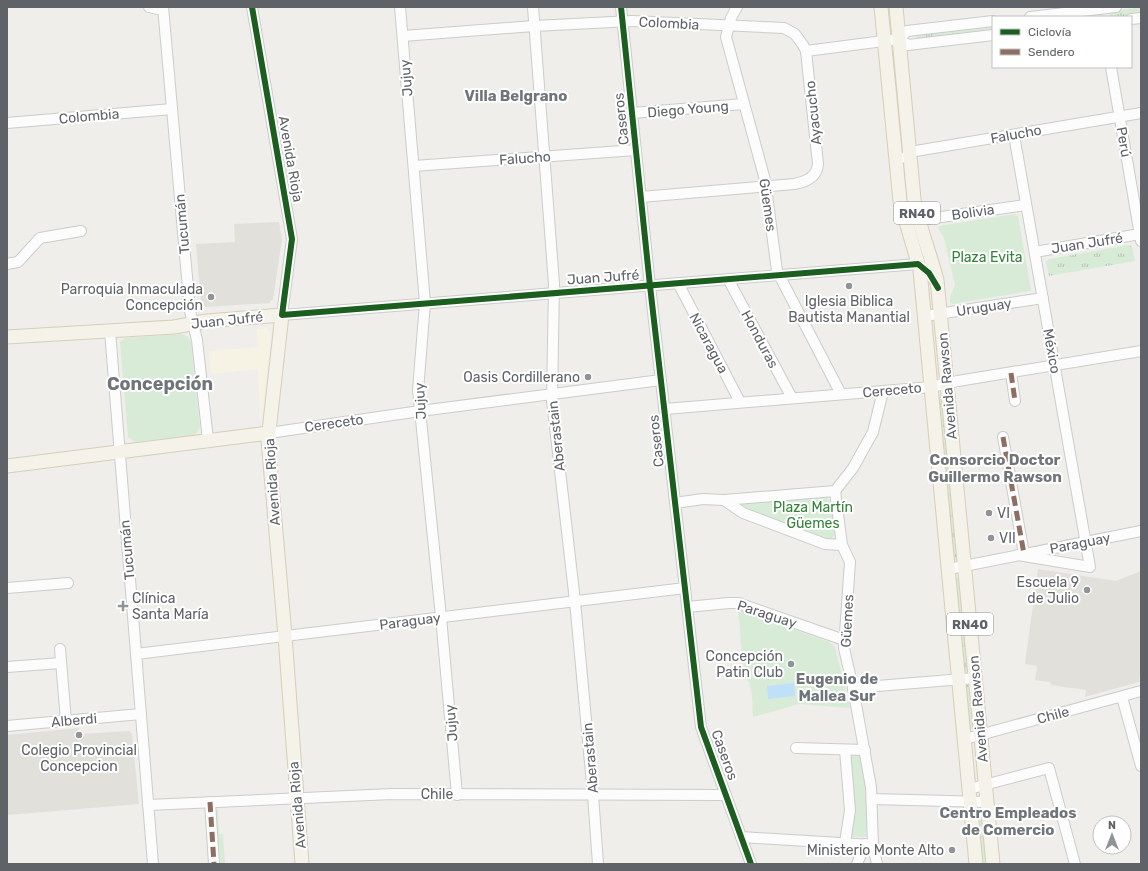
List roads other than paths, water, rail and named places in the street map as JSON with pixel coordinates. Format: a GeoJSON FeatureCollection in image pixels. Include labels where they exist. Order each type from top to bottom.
{"type":"FeatureCollection","features":[{"type":"Feature","properties":{"kind":"main road","name":"Avenida Rawson"},"geometry":{"type":"LineString","coordinates":[[881,7],[896,165],[903,213],[918,264],[925,316],[976,864]]}},
{"type":"Feature","properties":{"kind":"main road","name":"Avenida Rawson"},"geometry":{"type":"LineString","coordinates":[[896,7],[914,199],[932,260],[938,288],[993,864]]}},
{"type":"Feature","properties":{"kind":"main road","name":"Juan Jufré"},"geometry":{"type":"LineString","coordinates":[[7,337],[174,326],[207,320],[282,315]]}},
{"type":"Feature","properties":{"kind":"main road","name":"Avenida Rioja"},"geometry":{"type":"LineString","coordinates":[[282,315],[268,440],[285,636],[302,864]]}},
{"type":"Feature","properties":{"kind":"main road","name":"Cereceto"},"geometry":{"type":"LineString","coordinates":[[7,466],[269,433]]}},
{"type":"Feature","properties":{"kind":"street"},"geometry":{"type":"LineString","coordinates":[[149,7],[163,8]]}},
{"type":"Feature","properties":{"kind":"street","name":"Avenida Rioja"},"geometry":{"type":"LineString","coordinates":[[252,7],[292,239],[282,315]]}},
{"type":"Feature","properties":{"kind":"street","name":"Jujuy"},"geometry":{"type":"LineString","coordinates":[[400,7],[425,303],[418,390],[457,795]]}},
{"type":"Feature","properties":{"kind":"street","name":"Aberastain"},"geometry":{"type":"LineString","coordinates":[[533,7],[554,293],[552,394],[575,601],[598,864]]}},
{"type":"Feature","properties":{"kind":"street","name":"Caseros"},"geometry":{"type":"LineString","coordinates":[[621,7],[650,286],[701,727],[752,864]]}},
{"type":"Feature","properties":{"kind":"street","name":"Güemes"},"geometry":{"type":"LineString","coordinates":[[736,7],[726,37],[766,187],[777,271],[841,394]]}},
{"type":"Feature","properties":{"kind":"street"},"geometry":{"type":"LineString","coordinates":[[1042,16],[1105,11],[1116,7]]}},
{"type":"Feature","properties":{"kind":"street","name":"Tucumán"},"geometry":{"type":"LineString","coordinates":[[163,8],[190,311],[197,340],[208,440]]}},
{"type":"Feature","properties":{"kind":"street","name":"Colombia"},"geometry":{"type":"LineString","coordinates":[[403,36],[623,21],[771,27],[786,29],[796,35],[806,51]]}},
{"type":"Feature","properties":{"kind":"street"},"geometry":{"type":"LineString","coordinates":[[806,51],[885,42],[899,39],[907,31],[992,21]]}},
{"type":"Feature","properties":{"kind":"street"},"geometry":{"type":"LineString","coordinates":[[899,39],[908,45],[992,35]]}},
{"type":"Feature","properties":{"kind":"street","name":"Ayacucho"},"geometry":{"type":"LineString","coordinates":[[766,187],[799,183],[810,179],[815,174],[818,167],[806,51]]}},
{"type":"Feature","properties":{"kind":"street","name":"Perú"},"geometry":{"type":"LineString","coordinates":[[1111,68],[1140,238]]}},
{"type":"Feature","properties":{"kind":"street","name":"Diego Young"},"geometry":{"type":"LineString","coordinates":[[632,114],[744,104]]}},
{"type":"Feature","properties":{"kind":"street","name":"Colombia"},"geometry":{"type":"LineString","coordinates":[[7,123],[172,109]]}},
{"type":"Feature","properties":{"kind":"street","name":"Falucho"},"geometry":{"type":"LineString","coordinates":[[910,152],[1141,113]]}},
{"type":"Feature","properties":{"kind":"street","name":"México"},"geometry":{"type":"LineString","coordinates":[[1014,134],[1090,567]]}},
{"type":"Feature","properties":{"kind":"street","name":"Falucho"},"geometry":{"type":"LineString","coordinates":[[414,166],[636,150]]}},
{"type":"Feature","properties":{"kind":"street"},"geometry":{"type":"LineString","coordinates":[[896,165],[904,160],[910,152]]}},
{"type":"Feature","properties":{"kind":"street"},"geometry":{"type":"LineString","coordinates":[[641,196],[766,187]]}},
{"type":"Feature","properties":{"kind":"street","name":"Bolivia"},"geometry":{"type":"LineString","coordinates":[[920,220],[1026,205]]}},
{"type":"Feature","properties":{"kind":"street"},"geometry":{"type":"LineString","coordinates":[[7,264],[18,262],[40,238],[81,231]]}},
{"type":"Feature","properties":{"kind":"street","name":"Juan Jufré"},"geometry":{"type":"LineString","coordinates":[[1035,252],[1140,238]]}},
{"type":"Feature","properties":{"kind":"street"},"geometry":{"type":"LineString","coordinates":[[918,264],[931,276],[938,288]]}},
{"type":"Feature","properties":{"kind":"street","name":"Juan Jufré"},"geometry":{"type":"LineString","coordinates":[[282,315],[918,264]]}},
{"type":"Feature","properties":{"kind":"street","name":"Honduras"},"geometry":{"type":"LineString","coordinates":[[728,279],[792,398]]}},
{"type":"Feature","properties":{"kind":"street","name":"Nicaragua"},"geometry":{"type":"LineString","coordinates":[[678,284],[740,402]]}},
{"type":"Feature","properties":{"kind":"street","name":"Uruguay"},"geometry":{"type":"LineString","coordinates":[[925,316],[1043,298]]}},
{"type":"Feature","properties":{"kind":"street","name":"Tucumán"},"geometry":{"type":"LineString","coordinates":[[110,331],[153,864]]}},
{"type":"Feature","properties":{"kind":"street","name":"Cereceto"},"geometry":{"type":"LineString","coordinates":[[665,409],[931,387],[1010,372],[1141,351]]}},
{"type":"Feature","properties":{"kind":"street"},"geometry":{"type":"LineString","coordinates":[[1010,372],[1015,401]]}},
{"type":"Feature","properties":{"kind":"street","name":"Cereceto"},"geometry":{"type":"LineString","coordinates":[[269,433],[420,411],[661,380]]}},
{"type":"Feature","properties":{"kind":"street"},"geometry":{"type":"LineString","coordinates":[[675,503],[703,499],[724,500],[835,491],[853,468],[873,432],[884,391]]}},
{"type":"Feature","properties":{"kind":"street"},"geometry":{"type":"LineString","coordinates":[[1003,437],[1021,555]]}},
{"type":"Feature","properties":{"kind":"street","name":"Güemes"},"geometry":{"type":"LineString","coordinates":[[835,491],[842,545],[850,562],[844,648],[853,688],[871,787],[872,799],[869,845],[877,864]]}},
{"type":"Feature","properties":{"kind":"street"},"geometry":{"type":"LineString","coordinates":[[724,500],[742,513],[825,544],[842,545]]}},
{"type":"Feature","properties":{"kind":"street","name":"Paraguay"},"geometry":{"type":"LineString","coordinates":[[948,569],[1141,531]]}},
{"type":"Feature","properties":{"kind":"street","name":"Paraguay"},"geometry":{"type":"LineString","coordinates":[[1021,555],[1090,567]]}},
{"type":"Feature","properties":{"kind":"street"},"geometry":{"type":"LineString","coordinates":[[7,588],[68,583]]}},
{"type":"Feature","properties":{"kind":"street","name":"Paraguay"},"geometry":{"type":"LineString","coordinates":[[136,654],[685,588]]}},
{"type":"Feature","properties":{"kind":"street","name":"Paraguay"},"geometry":{"type":"LineString","coordinates":[[687,607],[729,603],[741,604],[844,640]]}},
{"type":"Feature","properties":{"kind":"street"},"geometry":{"type":"LineString","coordinates":[[60,649],[66,721]]}},
{"type":"Feature","properties":{"kind":"street"},"geometry":{"type":"LineString","coordinates":[[7,667],[61,663]]}},
{"type":"Feature","properties":{"kind":"street"},"geometry":{"type":"LineString","coordinates":[[853,688],[975,678]]}},
{"type":"Feature","properties":{"kind":"street","name":"Chile"},"geometry":{"type":"LineString","coordinates":[[965,739],[1141,692]]}},
{"type":"Feature","properties":{"kind":"street"},"geometry":{"type":"LineString","coordinates":[[1122,697],[1141,766]]}},
{"type":"Feature","properties":{"kind":"street","name":"Alberdi"},"geometry":{"type":"LineString","coordinates":[[7,726],[141,714]]}},
{"type":"Feature","properties":{"kind":"street"},"geometry":{"type":"LineString","coordinates":[[796,748],[865,750]]}},
{"type":"Feature","properties":{"kind":"street"},"geometry":{"type":"LineString","coordinates":[[845,750],[850,810],[845,843]]}},
{"type":"Feature","properties":{"kind":"street"},"geometry":{"type":"LineString","coordinates":[[970,796],[985,785],[1049,768],[1075,864]]}},
{"type":"Feature","properties":{"kind":"street","name":"Chile"},"geometry":{"type":"LineString","coordinates":[[148,805],[392,794],[593,796],[726,795]]}},
{"type":"Feature","properties":{"kind":"street"},"geometry":{"type":"LineString","coordinates":[[872,799],[970,796],[987,802]]}},
{"type":"Feature","properties":{"kind":"street"},"geometry":{"type":"LineString","coordinates":[[210,802],[214,864]]}},
{"type":"Feature","properties":{"kind":"street"},"geometry":{"type":"LineString","coordinates":[[741,837],[869,845]]}},
{"type":"Feature","properties":{"kind":"street","name":"Güemes"},"geometry":{"type":"LineString","coordinates":[[857,864],[869,845]]}},
{"type":"Feature","properties":{"kind":"water"},"geometry":{"type":"Polygon","coordinates":[[[794,683],[795,696],[768,699],[767,686],[794,683]]]}},
{"type":"Feature","properties":{"kind":"place","name":"Iglesia Biblica Bautista Manantial"},"geometry":{"type":"Point","coordinates":[849,286]}},
{"type":"Feature","properties":{"kind":"place","name":"Parroquia Inmaculada Concepción"},"geometry":{"type":"Point","coordinates":[211,297]}},
{"type":"Feature","properties":{"kind":"place","name":"Oasis Cordillerano"},"geometry":{"type":"Point","coordinates":[588,377]}},
{"type":"Feature","properties":{"kind":"place","name":"VI"},"geometry":{"type":"Point","coordinates":[989,513]}},
{"type":"Feature","properties":{"kind":"place","name":"VII"},"geometry":{"type":"Point","coordinates":[991,538]}},
{"type":"Feature","properties":{"kind":"place","name":"Escuela 9 de Julio"},"geometry":{"type":"Point","coordinates":[1087,590]}},
{"type":"Feature","properties":{"kind":"place","name":"Clínica Santa María"},"geometry":{"type":"Point","coordinates":[123,606]}},
{"type":"Feature","properties":{"kind":"place","name":"Concepción Patin Club"},"geometry":{"type":"Point","coordinates":[791,664]}},
{"type":"Feature","properties":{"kind":"place","name":"Colegio Provincial Concepcion"},"geometry":{"type":"Point","coordinates":[79,735]}},
{"type":"Feature","properties":{"kind":"place","name":"Ministerio Monte Alto"},"geometry":{"type":"Point","coordinates":[952,850]}},
{"type":"Feature","properties":{"kind":"district","name":"Villa Belgrano"},"geometry":{"type":"Point","coordinates":[516,96]}},
{"type":"Feature","properties":{"kind":"district","name":"Concepción"},"geometry":{"type":"Point","coordinates":[160,384]}},
{"type":"Feature","properties":{"kind":"district","name":"Consorcio Doctor Guillermo Rawson"},"geometry":{"type":"Point","coordinates":[995,468]}},
{"type":"Feature","properties":{"kind":"district","name":"Eugenio de Mallea Sur"},"geometry":{"type":"Point","coordinates":[837,688]}},
{"type":"Feature","properties":{"kind":"district","name":"Centro Empleados de Comercio"},"geometry":{"type":"Point","coordinates":[1008,822]}},
{"type":"Feature","properties":{"kind":"park label","name":"Plaza Evita"},"geometry":{"type":"Point","coordinates":[987,257]}},
{"type":"Feature","properties":{"kind":"park label","name":"Plaza Martín Güemes"},"geometry":{"type":"Point","coordinates":[813,516]}}]}
